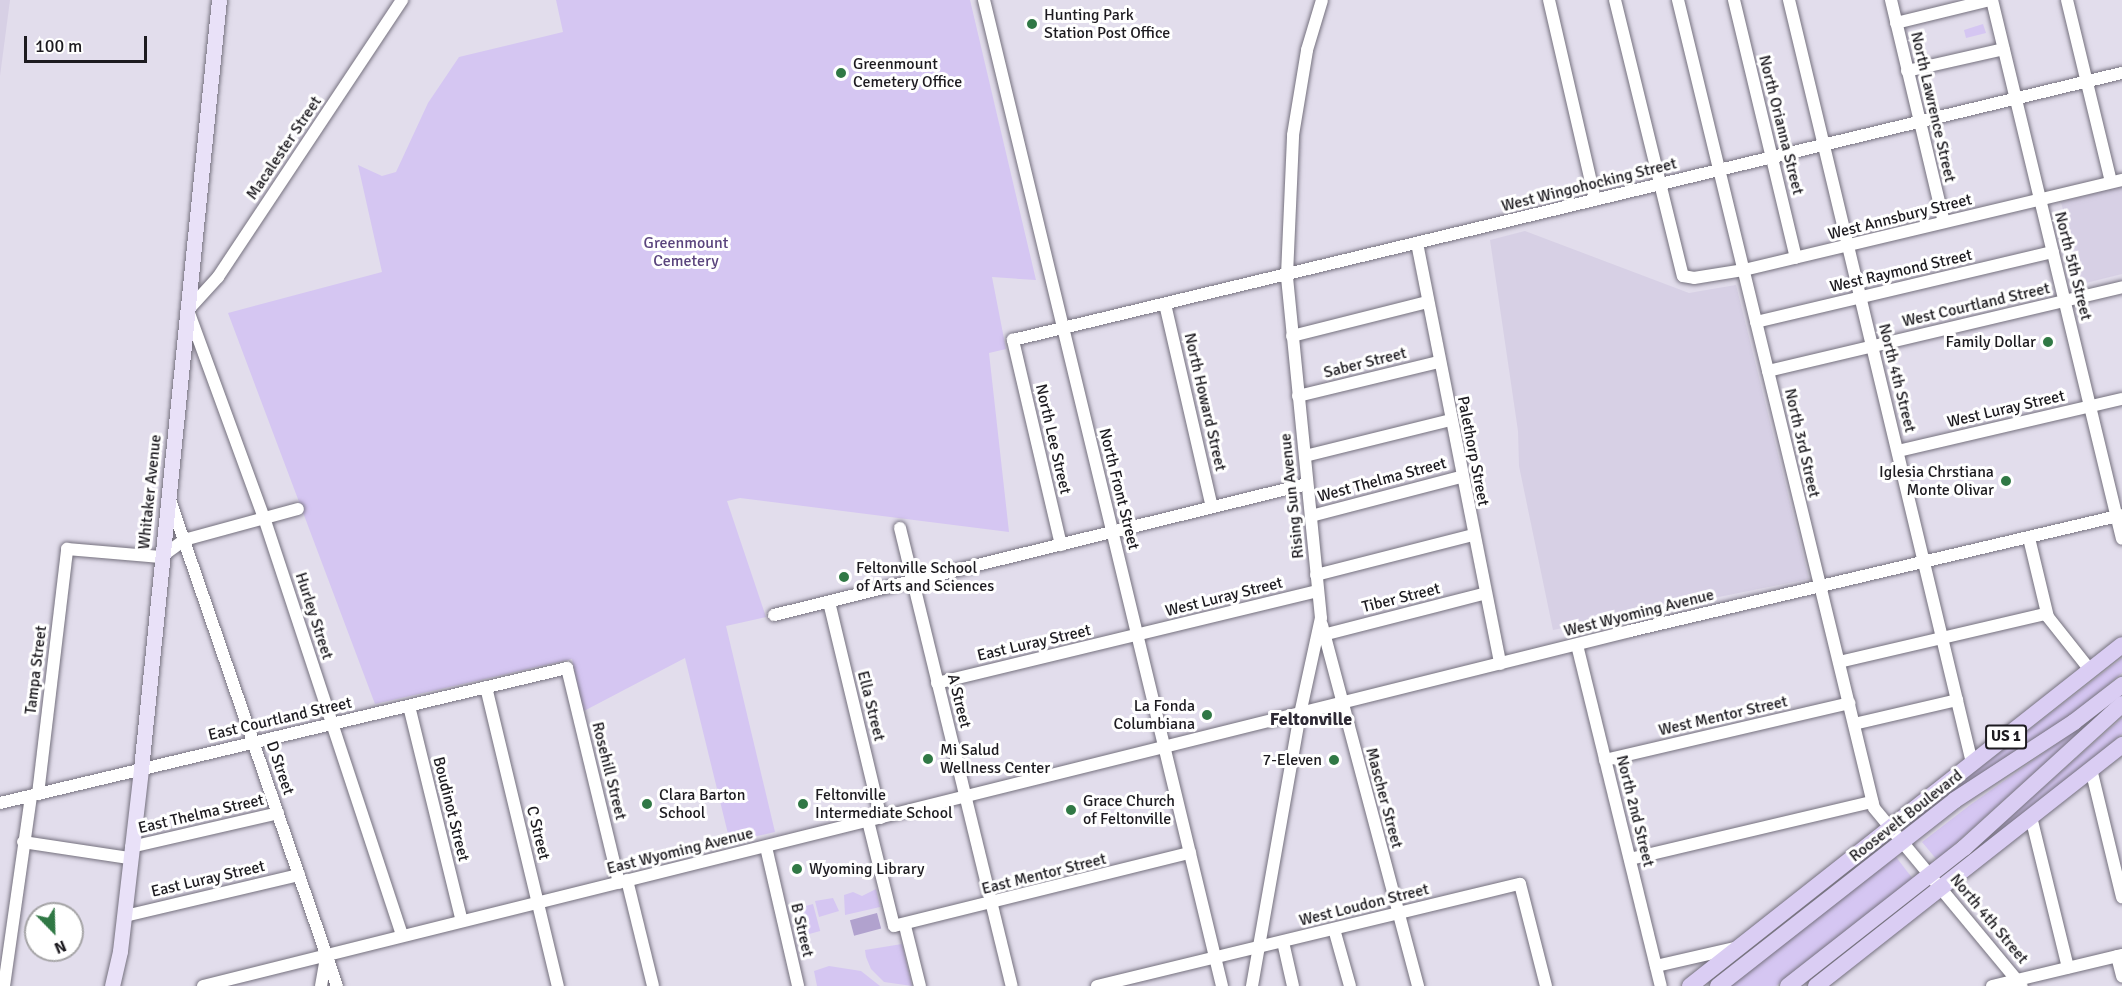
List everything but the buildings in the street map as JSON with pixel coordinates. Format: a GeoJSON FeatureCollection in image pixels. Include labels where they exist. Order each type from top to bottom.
{"type":"FeatureCollection","features":[{"type":"Feature","properties":{"kind":"highway","name":"Roosevelt Boulevard"},"geometry":{"type":"LineString","coordinates":[[1690,986],[2122,645]]}},
{"type":"Feature","properties":{"kind":"highway","name":"Roosevelt Boulevard"},"geometry":{"type":"LineString","coordinates":[[1716,986],[1902,841],[2122,685]]}},
{"type":"Feature","properties":{"kind":"highway"},"geometry":{"type":"LineString","coordinates":[[1788,986],[1931,874],[2122,704]]}},
{"type":"Feature","properties":{"kind":"highway"},"geometry":{"type":"LineString","coordinates":[[1816,986],[2122,745]]}},
{"type":"Feature","properties":{"kind":"highway"},"geometry":{"type":"LineString","coordinates":[[1716,986],[1739,947]]}},
{"type":"Feature","properties":{"kind":"highway"},"geometry":{"type":"LineString","coordinates":[[1802,986],[1834,972]]}},
{"type":"Feature","properties":{"kind":"main road","name":"Whitaker Avenue"},"geometry":{"type":"LineString","coordinates":[[112,986],[125,916],[130,853],[141,770],[219,0]]}},
{"type":"Feature","properties":{"kind":"street","name":"Macalester Street"},"geometry":{"type":"LineString","coordinates":[[188,310],[218,277],[402,0]]}},
{"type":"Feature","properties":{"kind":"street","name":"North Front Street"},"geometry":{"type":"LineString","coordinates":[[984,0],[1222,986]]}},
{"type":"Feature","properties":{"kind":"street","name":"Rising Sun Avenue"},"geometry":{"type":"LineString","coordinates":[[1252,986],[1300,714],[1321,618],[1287,275],[1293,135],[1306,50],[1322,0]]}},
{"type":"Feature","properties":{"kind":"street"},"geometry":{"type":"LineString","coordinates":[[1550,0],[1595,200]]}},
{"type":"Feature","properties":{"kind":"street"},"geometry":{"type":"LineString","coordinates":[[1615,0],[1658,185]]}},
{"type":"Feature","properties":{"kind":"street","name":"North 3rd Street"},"geometry":{"type":"LineString","coordinates":[[1678,0],[1872,802],[1878,816],[1931,874]]}},
{"type":"Feature","properties":{"kind":"street","name":"North Orianna Street"},"geometry":{"type":"LineString","coordinates":[[1734,0],[1796,258]]}},
{"type":"Feature","properties":{"kind":"street","name":"North 4th Street"},"geometry":{"type":"LineString","coordinates":[[1789,0],[1972,763]]}},
{"type":"Feature","properties":{"kind":"street","name":"North Lawrence Street"},"geometry":{"type":"LineString","coordinates":[[1890,0],[1944,222]]}},
{"type":"Feature","properties":{"kind":"street"},"geometry":{"type":"LineString","coordinates":[[1896,23],[1991,0]]}},
{"type":"Feature","properties":{"kind":"street","name":"North 5th Street"},"geometry":{"type":"LineString","coordinates":[[1991,0],[2017,99],[2090,406],[2119,515],[2122,539]]}},
{"type":"Feature","properties":{"kind":"street"},"geometry":{"type":"LineString","coordinates":[[2067,0],[2087,82],[2116,181]]}},
{"type":"Feature","properties":{"kind":"street"},"geometry":{"type":"LineString","coordinates":[[1907,70],[2004,49]]}},
{"type":"Feature","properties":{"kind":"street","name":"West Wingohocking Street"},"geometry":{"type":"LineString","coordinates":[[1013,340],[2122,73]]}},
{"type":"Feature","properties":{"kind":"street","name":"West Annsbury Street"},"geometry":{"type":"LineString","coordinates":[[1658,185],[1684,276],[1744,270],[2116,181]]}},
{"type":"Feature","properties":{"kind":"street"},"geometry":{"type":"LineString","coordinates":[[1532,202],[1535,215]]}},
{"type":"Feature","properties":{"kind":"street","name":"Palethorp Street"},"geometry":{"type":"LineString","coordinates":[[1417,243],[1461,477],[1500,664]]}},
{"type":"Feature","properties":{"kind":"street","name":"West Raymond Street"},"geometry":{"type":"LineString","coordinates":[[1756,322],[2053,252]]}},
{"type":"Feature","properties":{"kind":"street","name":"West Courtland Street"},"geometry":{"type":"LineString","coordinates":[[1768,371],[2122,287]]}},
{"type":"Feature","properties":{"kind":"street"},"geometry":{"type":"LineString","coordinates":[[1292,336],[1427,302]]}},
{"type":"Feature","properties":{"kind":"street","name":"North Howard Street"},"geometry":{"type":"LineString","coordinates":[[1165,304],[1212,507]]}},
{"type":"Feature","properties":{"kind":"street","name":"Hurley Street"},"geometry":{"type":"LineString","coordinates":[[188,310],[264,518],[402,935]]}},
{"type":"Feature","properties":{"kind":"street","name":"North Lee Street"},"geometry":{"type":"LineString","coordinates":[[1013,340],[1061,544]]}},
{"type":"Feature","properties":{"kind":"street","name":"Saber Street"},"geometry":{"type":"LineString","coordinates":[[1298,396],[1439,362]]}},
{"type":"Feature","properties":{"kind":"street","name":"West Luray Street"},"geometry":{"type":"LineString","coordinates":[[1898,451],[2122,399]]}},
{"type":"Feature","properties":{"kind":"street"},"geometry":{"type":"LineString","coordinates":[[1305,456],[1451,420]]}},
{"type":"Feature","properties":{"kind":"street","name":"West Thelma Street"},"geometry":{"type":"LineString","coordinates":[[1311,516],[1461,477]]}},
{"type":"Feature","properties":{"kind":"street"},"geometry":{"type":"LineString","coordinates":[[774,615],[1307,484]]}},
{"type":"Feature","properties":{"kind":"street","name":"D Street"},"geometry":{"type":"LineString","coordinates":[[168,494],[337,986]]}},
{"type":"Feature","properties":{"kind":"street"},"geometry":{"type":"LineString","coordinates":[[161,557],[184,540],[298,509]]}},
{"type":"Feature","properties":{"kind":"street","name":"West Wyoming Avenue"},"geometry":{"type":"LineString","coordinates":[[1165,747],[1531,656],[2119,515]]}},
{"type":"Feature","properties":{"kind":"street","name":"A Street"},"geometry":{"type":"LineString","coordinates":[[900,528],[1012,986]]}},
{"type":"Feature","properties":{"kind":"street"},"geometry":{"type":"LineString","coordinates":[[1316,575],[1473,536]]}},
{"type":"Feature","properties":{"kind":"street"},"geometry":{"type":"LineString","coordinates":[[2030,538],[2046,614],[2090,670]]}},
{"type":"Feature","properties":{"kind":"street","name":"Tampa Street"},"geometry":{"type":"LineString","coordinates":[[4,986],[23,842],[34,795],[67,549],[161,557]]}},
{"type":"Feature","properties":{"kind":"street","name":"West Luray Street"},"geometry":{"type":"LineString","coordinates":[[1138,636],[1318,591]]}},
{"type":"Feature","properties":{"kind":"street","name":"Tiber Street"},"geometry":{"type":"LineString","coordinates":[[1323,635],[1486,593]]}},
{"type":"Feature","properties":{"kind":"street","name":"Ella Street"},"geometry":{"type":"LineString","coordinates":[[828,602],[881,818]]}},
{"type":"Feature","properties":{"kind":"street"},"geometry":{"type":"LineString","coordinates":[[1839,662],[2046,614]]}},
{"type":"Feature","properties":{"kind":"street","name":"Mascher Street"},"geometry":{"type":"LineString","coordinates":[[1321,618],[1323,635],[1418,986]]}},
{"type":"Feature","properties":{"kind":"street","name":"East Luray Street"},"geometry":{"type":"LineString","coordinates":[[938,683],[1138,636]]}},
{"type":"Feature","properties":{"kind":"street","name":"North 2nd Street"},"geometry":{"type":"LineString","coordinates":[[1577,645],[1661,986]]}},
{"type":"Feature","properties":{"kind":"street","name":"East Courtland Street"},"geometry":{"type":"LineString","coordinates":[[0,803],[567,668]]}},
{"type":"Feature","properties":{"kind":"street","name":"Rosehill Street"},"geometry":{"type":"LineString","coordinates":[[567,668],[653,986]]}},
{"type":"Feature","properties":{"kind":"street","name":"C Street"},"geometry":{"type":"LineString","coordinates":[[486,687],[558,986]]}},
{"type":"Feature","properties":{"kind":"street"},"geometry":{"type":"LineString","coordinates":[[1854,724],[1957,700]]}},
{"type":"Feature","properties":{"kind":"street","name":"West Mentor Street"},"geometry":{"type":"LineString","coordinates":[[1605,760],[1849,703]]}},
{"type":"Feature","properties":{"kind":"street","name":"Boudinot Street"},"geometry":{"type":"LineString","coordinates":[[409,706],[462,921]]}},
{"type":"Feature","properties":{"kind":"street","name":"East Wyoming Avenue"},"geometry":{"type":"LineString","coordinates":[[203,986],[1165,747]]}},
{"type":"Feature","properties":{"kind":"street"},"geometry":{"type":"LineString","coordinates":[[2091,769],[2122,897]]}},
{"type":"Feature","properties":{"kind":"street"},"geometry":{"type":"LineString","coordinates":[[1630,859],[1872,802]]}},
{"type":"Feature","properties":{"kind":"street","name":"East Thelma Street"},"geometry":{"type":"LineString","coordinates":[[23,842],[130,853],[278,813]]}},
{"type":"Feature","properties":{"kind":"street"},"geometry":{"type":"LineString","coordinates":[[2031,817],[2068,968]]}},
{"type":"Feature","properties":{"kind":"street"},"geometry":{"type":"LineString","coordinates":[[868,821],[894,926],[905,926],[920,986]]}},
{"type":"Feature","properties":{"kind":"street","name":"B Street"},"geometry":{"type":"LineString","coordinates":[[766,846],[798,986]]}},
{"type":"Feature","properties":{"kind":"street","name":"East Mentor Street"},"geometry":{"type":"LineString","coordinates":[[905,926],[1191,854]]}},
{"type":"Feature","properties":{"kind":"street","name":"North 4th Street"},"geometry":{"type":"LineString","coordinates":[[1931,874],[2020,983]]}},
{"type":"Feature","properties":{"kind":"street","name":"East Luray Street"},"geometry":{"type":"LineString","coordinates":[[125,916],[299,875]]}},
{"type":"Feature","properties":{"kind":"street","name":"West Loudon Street"},"geometry":{"type":"LineString","coordinates":[[1097,986],[1520,884],[1546,986]]}},
{"type":"Feature","properties":{"kind":"street"},"geometry":{"type":"LineString","coordinates":[[1334,929],[1350,986]]}},
{"type":"Feature","properties":{"kind":"street"},"geometry":{"type":"LineString","coordinates":[[1283,942],[1293,986]]}},
{"type":"Feature","properties":{"kind":"street"},"geometry":{"type":"LineString","coordinates":[[1656,966],[1739,947]]}},
{"type":"Feature","properties":{"kind":"street"},"geometry":{"type":"LineString","coordinates":[[321,986],[326,956]]}},
{"type":"Feature","properties":{"kind":"street"},"geometry":{"type":"LineString","coordinates":[[1992,986],[2020,983],[2068,968],[2120,956],[2122,976]]}},
{"type":"Feature","properties":{"kind":"shaded area"},"geometry":{"type":"Polygon","coordinates":[[[0,0],[10,0],[0,76],[0,0]]]}},
{"type":"Feature","properties":{"kind":"shaded area"},"geometry":{"type":"Polygon","coordinates":[[[2122,186],[2122,274],[2082,284],[2061,202],[2122,186]]]}},
{"type":"Feature","properties":{"kind":"shaded area"},"geometry":{"type":"Polygon","coordinates":[[[1525,231],[1689,293],[1736,285],[1809,579],[1553,630],[1519,466],[1518,431],[1490,240],[1525,231]]]}},
{"type":"Feature","properties":{"kind":"shaded area"},"geometry":{"type":"Polygon","coordinates":[[[877,913],[881,928],[854,936],[850,920],[877,913]]]}},
{"type":"Feature","properties":{"kind":"green space","name":"Greenmount Cemetery"},"geometry":{"type":"Polygon","coordinates":[[[556,0],[970,0],[1036,280],[992,277],[1006,349],[989,353],[1009,532],[740,498],[727,501],[766,617],[726,626],[775,832],[730,842],[685,658],[582,712],[572,659],[375,704],[228,313],[382,272],[358,165],[382,176],[396,172],[428,103],[459,57],[563,32],[556,0]]]}},
{"type":"Feature","properties":{"kind":"green space"},"geometry":{"type":"Polygon","coordinates":[[[1983,24],[1986,33],[1966,38],[1964,30],[1983,24]]]}},
{"type":"Feature","properties":{"kind":"green space"},"geometry":{"type":"Polygon","coordinates":[[[2122,658],[2122,673],[2073,714],[1912,827],[1908,823],[2122,658]]]}},
{"type":"Feature","properties":{"kind":"green space"},"geometry":{"type":"Polygon","coordinates":[[[2106,709],[1937,860],[1922,842],[1970,805],[2106,709]]]}},
{"type":"Feature","properties":{"kind":"green space"},"geometry":{"type":"Polygon","coordinates":[[[2122,718],[2122,734],[1951,874],[1948,871],[2122,718]]]}},
{"type":"Feature","properties":{"kind":"green space"},"geometry":{"type":"Polygon","coordinates":[[[1896,857],[1913,879],[1776,986],[1729,986],[1896,857]]]}},
{"type":"Feature","properties":{"kind":"green space"},"geometry":{"type":"Polygon","coordinates":[[[876,889],[880,907],[845,915],[844,895],[853,892],[862,896],[876,889]]]}},
{"type":"Feature","properties":{"kind":"green space"},"geometry":{"type":"Polygon","coordinates":[[[833,898],[839,911],[819,917],[815,901],[833,898]]]}},
{"type":"Feature","properties":{"kind":"green space"},"geometry":{"type":"Polygon","coordinates":[[[813,904],[820,931],[802,936],[795,909],[813,904]]]}},
{"type":"Feature","properties":{"kind":"green space"},"geometry":{"type":"Polygon","coordinates":[[[902,944],[912,986],[884,982],[871,969],[866,957],[865,950],[902,944]]]}},
{"type":"Feature","properties":{"kind":"green space"},"geometry":{"type":"Polygon","coordinates":[[[829,966],[861,971],[880,986],[817,986],[814,971],[829,966]]]}},
{"type":"Feature","properties":{"kind":"place","name":"Hunting Park Station Post Office"},"geometry":{"type":"Point","coordinates":[1032,24]}},
{"type":"Feature","properties":{"kind":"place","name":"Greenmount Cemetery Office"},"geometry":{"type":"Point","coordinates":[841,73]}},
{"type":"Feature","properties":{"kind":"place","name":"Family Dollar"},"geometry":{"type":"Point","coordinates":[2048,342]}},
{"type":"Feature","properties":{"kind":"place","name":"Iglesia Chrstiana Monte Olivar"},"geometry":{"type":"Point","coordinates":[2006,481]}},
{"type":"Feature","properties":{"kind":"place","name":"Feltonville School of Arts and Sciences"},"geometry":{"type":"Point","coordinates":[844,577]}},
{"type":"Feature","properties":{"kind":"place","name":"La Fonda Columbiana"},"geometry":{"type":"Point","coordinates":[1207,715]}},
{"type":"Feature","properties":{"kind":"place","name":"Mi Salud Wellness Center"},"geometry":{"type":"Point","coordinates":[928,759]}},
{"type":"Feature","properties":{"kind":"place","name":"7-Eleven"},"geometry":{"type":"Point","coordinates":[1334,760]}},
{"type":"Feature","properties":{"kind":"place","name":"Clara Barton School"},"geometry":{"type":"Point","coordinates":[647,804]}},
{"type":"Feature","properties":{"kind":"place","name":"Feltonville Intermediate School"},"geometry":{"type":"Point","coordinates":[803,804]}},
{"type":"Feature","properties":{"kind":"place","name":"Grace Church of Feltonville"},"geometry":{"type":"Point","coordinates":[1071,810]}},
{"type":"Feature","properties":{"kind":"place","name":"Wyoming Library"},"geometry":{"type":"Point","coordinates":[797,869]}},
{"type":"Feature","properties":{"kind":"district","name":"Feltonville"},"geometry":{"type":"Point","coordinates":[1311,719]}}]}
